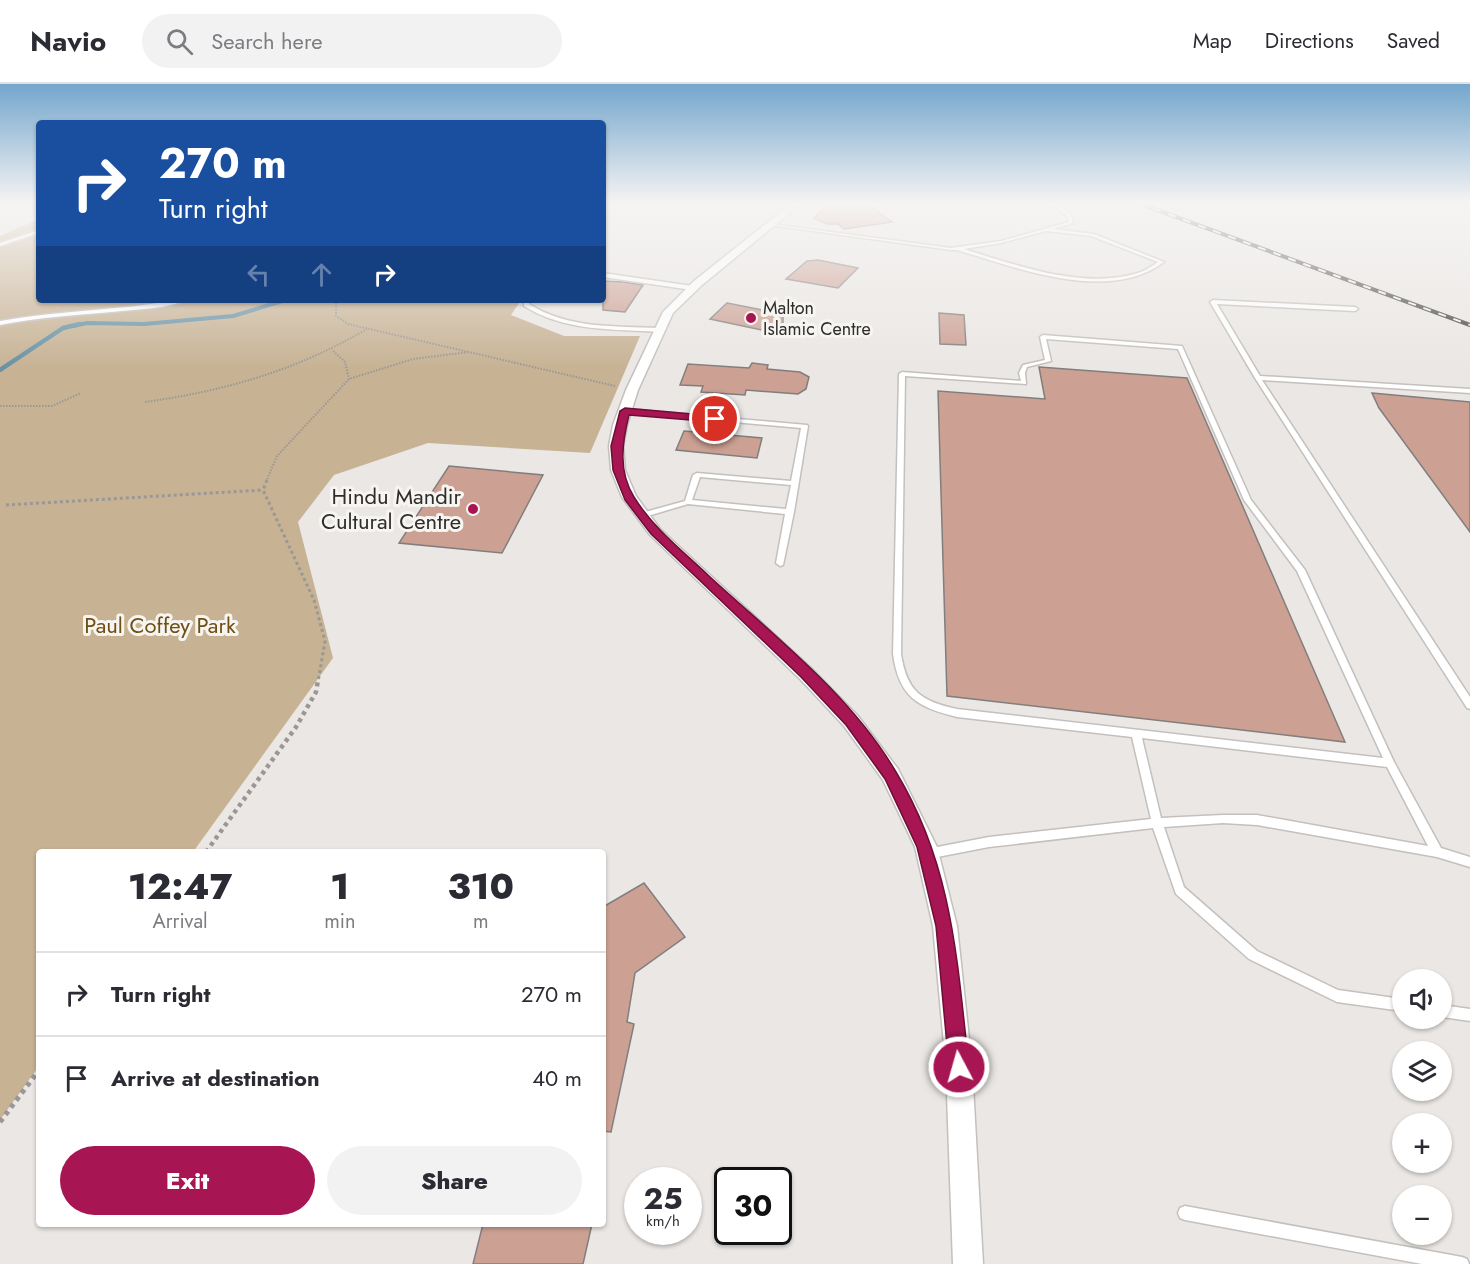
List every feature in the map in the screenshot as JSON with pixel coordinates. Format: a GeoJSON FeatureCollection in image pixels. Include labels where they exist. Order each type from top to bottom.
{"type":"FeatureCollection","features":[{"type":"Feature","properties":{"kind":"street"},"geometry":{"type":"LineString","coordinates":[[730,258],[692,288],[668,312],[632,390],[625,411],[616,446],[618,470],[629,497],[641,516],[806,674],[851,721],[891,775],[927,854],[945,926],[959,1067],[968,1264]]}},
{"type":"Feature","properties":{"kind":"lane"},"geometry":{"type":"LineString","coordinates":[[993,258],[1029,268],[1098,281],[1120,279],[1154,268],[1162,262],[1152,258]]}},
{"type":"Feature","properties":{"kind":"lane"},"geometry":{"type":"LineString","coordinates":[[606,275],[692,288]]}},
{"type":"Feature","properties":{"kind":"lane"},"geometry":{"type":"LineString","coordinates":[[1355,309],[1213,302],[1258,378],[1470,705]]}},
{"type":"Feature","properties":{"kind":"lane"},"geometry":{"type":"LineString","coordinates":[[0,323],[166,303]]}},
{"type":"Feature","properties":{"kind":"lane"},"geometry":{"type":"LineString","coordinates":[[526,303],[535,312],[560,321],[660,330]]}},
{"type":"Feature","properties":{"kind":"lane"},"geometry":{"type":"LineString","coordinates":[[1390,763],[957,713],[918,699],[903,683],[897,654],[902,374],[1024,383],[1023,369],[1025,366],[1048,361],[1043,337],[1180,347],[1248,500],[1301,570],[1390,763],[1437,852]]}},
{"type":"Feature","properties":{"kind":"lane"},"geometry":{"type":"LineString","coordinates":[[1258,378],[1470,391]]}},
{"type":"Feature","properties":{"kind":"lane"},"geometry":{"type":"LineString","coordinates":[[625,411],[805,426],[780,563]]}},
{"type":"Feature","properties":{"kind":"lane"},"geometry":{"type":"LineString","coordinates":[[688,502],[697,474],[795,483]]}},
{"type":"Feature","properties":{"kind":"lane"},"geometry":{"type":"LineString","coordinates":[[641,516],[688,502],[790,512]]}},
{"type":"Feature","properties":{"kind":"lane"},"geometry":{"type":"LineString","coordinates":[[1136,734],[1157,823],[1180,890],[1253,956],[1337,996],[1392,1004]]}},
{"type":"Feature","properties":{"kind":"lane"},"geometry":{"type":"LineString","coordinates":[[927,854],[989,842],[1199,819],[1257,820],[1437,852],[1470,862]]}},
{"type":"Feature","properties":{"kind":"lane"},"geometry":{"type":"LineString","coordinates":[[1452,1012],[1470,1014]]}},
{"type":"Feature","properties":{"kind":"lane"},"geometry":{"type":"LineString","coordinates":[[1185,1213],[1462,1264]]}},
{"type":"Feature","properties":{"kind":"path"},"geometry":{"type":"LineString","coordinates":[[336,303],[336,316],[341,321],[632,390]]}},
{"type":"Feature","properties":{"kind":"path"},"geometry":{"type":"LineString","coordinates":[[145,402],[250,383],[333,351],[366,328]]}},
{"type":"Feature","properties":{"kind":"path"},"geometry":{"type":"LineString","coordinates":[[333,351],[345,362],[349,379]]}},
{"type":"Feature","properties":{"kind":"path"},"geometry":{"type":"LineString","coordinates":[[208,849],[296,727],[316,692],[325,641],[314,600],[263,490],[278,456],[349,379],[413,359],[469,352]]}},
{"type":"Feature","properties":{"kind":"path"},"geometry":{"type":"LineString","coordinates":[[0,405],[57,406],[70,402],[81,393]]}},
{"type":"Feature","properties":{"kind":"path"},"geometry":{"type":"LineString","coordinates":[[6,505],[263,490]]}},
{"type":"Feature","properties":{"kind":"path"},"geometry":{"type":"LineString","coordinates":[[0,1122],[36,1074]]}},
{"type":"Feature","properties":{"kind":"green space","name":"Paul Coffey Park"},"geometry":{"type":"Polygon","coordinates":[[[0,258],[36,258],[36,303],[519,303],[511,315],[564,336],[640,336],[590,453],[428,443],[334,475],[298,522],[333,658],[195,849],[36,849],[36,1070],[0,1120],[0,258]]]}},
{"type":"Feature","properties":{"kind":"building"},"geometry":{"type":"Polygon","coordinates":[[[818,260],[858,268],[838,288],[786,279],[807,261],[818,260]]]}},
{"type":"Feature","properties":{"kind":"building"},"geometry":{"type":"Polygon","coordinates":[[[606,281],[643,285],[625,312],[603,310],[603,303],[606,303],[606,281]]]}},
{"type":"Feature","properties":{"kind":"building","name":"Malton Islamic Centre"},"geometry":{"type":"Polygon","coordinates":[[[727,303],[783,314],[783,325],[776,333],[710,319],[727,303]]]}},
{"type":"Feature","properties":{"kind":"building"},"geometry":{"type":"Polygon","coordinates":[[[939,313],[964,315],[966,345],[940,344],[939,313]]]}},
{"type":"Feature","properties":{"kind":"building"},"geometry":{"type":"Polygon","coordinates":[[[752,363],[768,365],[767,369],[800,372],[809,377],[806,389],[798,394],[746,390],[745,395],[701,392],[703,386],[680,385],[688,364],[749,368],[752,363]]]}},
{"type":"Feature","properties":{"kind":"building"},"geometry":{"type":"Polygon","coordinates":[[[1039,367],[1187,378],[1345,742],[947,696],[938,391],[1045,399],[1039,367]]]}},
{"type":"Feature","properties":{"kind":"building"},"geometry":{"type":"Polygon","coordinates":[[[1372,393],[1470,402],[1470,532],[1379,408],[1372,393]]]}},
{"type":"Feature","properties":{"kind":"building"},"geometry":{"type":"Polygon","coordinates":[[[684,431],[762,438],[757,458],[676,450],[684,431]]]}},
{"type":"Feature","properties":{"kind":"building","name":"Hindu Mandir Cultural Centre"},"geometry":{"type":"Polygon","coordinates":[[[449,466],[543,475],[502,553],[399,543],[449,466]]]}},
{"type":"Feature","properties":{"kind":"building"},"geometry":{"type":"Polygon","coordinates":[[[644,883],[685,937],[635,973],[627,1022],[634,1024],[611,1132],[606,1131],[606,905],[644,883]]]}},
{"type":"Feature","properties":{"kind":"building"},"geometry":{"type":"Polygon","coordinates":[[[482,1227],[591,1227],[583,1264],[473,1264],[482,1227]]]}},
{"type":"Feature","properties":{"kind":"waterway"},"geometry":{"type":"LineString","coordinates":[[73,326],[87,323],[144,324],[233,316],[276,303]]}},
{"type":"Feature","properties":{"kind":"waterway"},"geometry":{"type":"LineString","coordinates":[[0,370],[63,328],[80,324]]}},
{"type":"Feature","properties":{"kind":"railway"},"geometry":{"type":"LineString","coordinates":[[1288,258],[1470,325]]}},
{"type":"Feature","properties":{"kind":"place","name":"Malton Islamic Centre"},"geometry":{"type":"Point","coordinates":[751,318]}},
{"type":"Feature","properties":{"kind":"place","name":"Hindu Mandir Cultural Centre"},"geometry":{"type":"Point","coordinates":[473,509]}},
{"type":"Feature","properties":{"kind":"route"},"geometry":{"type":"LineString","coordinates":[[715,419],[625,411],[616,446],[618,470],[639,514],[655,532],[806,674],[851,721],[891,775],[926,847],[945,926],[959,1067]]}}]}
